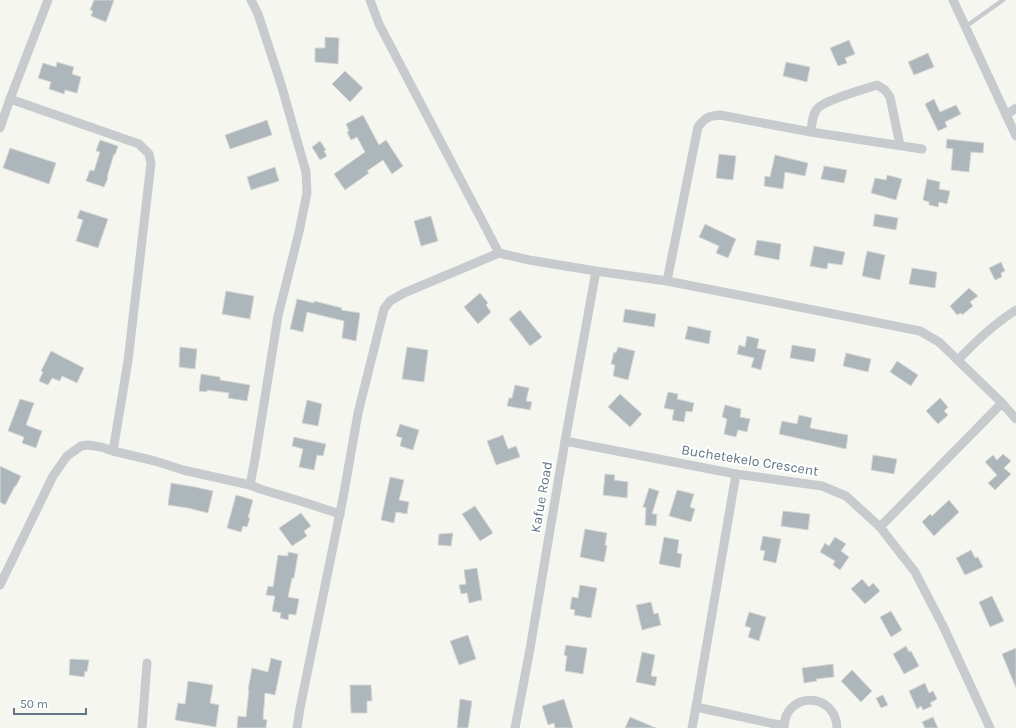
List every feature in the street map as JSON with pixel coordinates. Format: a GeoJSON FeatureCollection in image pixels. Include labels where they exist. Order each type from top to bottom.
{"type":"FeatureCollection","features":[{"type":"Feature","properties":{"kind":"street"},"geometry":{"type":"LineString","coordinates":[[0,128],[48,0]]}},
{"type":"Feature","properties":{"kind":"street"},"geometry":{"type":"LineString","coordinates":[[250,485],[278,316],[307,193],[306,172],[281,84],[258,14],[251,0]]}},
{"type":"Feature","properties":{"kind":"street"},"geometry":{"type":"LineString","coordinates":[[370,0],[379,24],[500,253]]}},
{"type":"Feature","properties":{"kind":"street"},"geometry":{"type":"LineString","coordinates":[[953,0],[1016,136]]}},
{"type":"Feature","properties":{"kind":"street"},"geometry":{"type":"LineString","coordinates":[[811,132],[813,116],[818,108],[825,103],[877,85],[885,90],[890,97],[900,145]]}},
{"type":"Feature","properties":{"kind":"street"},"geometry":{"type":"LineString","coordinates":[[10,99],[139,144],[149,154],[151,163],[128,361],[113,451]]}},
{"type":"Feature","properties":{"kind":"street"},"geometry":{"type":"LineString","coordinates":[[1006,115],[1016,108]]}},
{"type":"Feature","properties":{"kind":"street"},"geometry":{"type":"LineString","coordinates":[[667,280],[698,127],[703,120],[711,116],[720,115],[811,132],[922,148]]}},
{"type":"Feature","properties":{"kind":"street"},"geometry":{"type":"LineString","coordinates":[[297,728],[340,514],[358,413],[384,309],[390,301],[404,292],[500,253],[529,260],[596,271],[667,280],[920,332],[939,342],[1016,419]]}},
{"type":"Feature","properties":{"kind":"street","name":"Kafue Road"},"geometry":{"type":"LineString","coordinates":[[515,728],[596,271]]}},
{"type":"Feature","properties":{"kind":"street"},"geometry":{"type":"LineString","coordinates":[[958,360],[979,338],[1016,310]]}},
{"type":"Feature","properties":{"kind":"street"},"geometry":{"type":"LineString","coordinates":[[880,527],[1002,404]]}},
{"type":"Feature","properties":{"kind":"street","name":"Buchetekelo Crescent"},"geometry":{"type":"LineString","coordinates":[[565,441],[736,474],[822,486],[846,496],[880,527],[915,572],[944,628],[990,728]]}},
{"type":"Feature","properties":{"kind":"street"},"geometry":{"type":"LineString","coordinates":[[0,584],[53,476],[67,456],[81,446],[88,445],[101,447],[184,470],[250,485],[340,514]]}},
{"type":"Feature","properties":{"kind":"street"},"geometry":{"type":"LineString","coordinates":[[692,728],[736,474]]}},
{"type":"Feature","properties":{"kind":"street"},"geometry":{"type":"LineString","coordinates":[[142,728],[147,663]]}},
{"type":"Feature","properties":{"kind":"street"},"geometry":{"type":"LineString","coordinates":[[696,707],[784,727],[787,715],[794,706],[804,700],[816,701],[827,706],[834,715],[837,728]]}},
{"type":"Feature","properties":{"kind":"lane"},"geometry":{"type":"LineString","coordinates":[[965,27],[1003,0]]}},
{"type":"Feature","properties":{"kind":"building"},"geometry":{"type":"Polygon","coordinates":[[[94,0],[114,0],[106,22],[91,16],[93,11],[90,10],[94,0]]]}},
{"type":"Feature","properties":{"kind":"building"},"geometry":{"type":"Polygon","coordinates":[[[325,37],[339,38],[338,64],[315,62],[315,48],[325,48],[325,37]]]}},
{"type":"Feature","properties":{"kind":"building"},"geometry":{"type":"Polygon","coordinates":[[[849,40],[855,54],[845,58],[847,63],[838,66],[830,48],[849,40]]]}},
{"type":"Feature","properties":{"kind":"building"},"geometry":{"type":"Polygon","coordinates":[[[928,53],[934,67],[914,75],[908,62],[928,53]]]}},
{"type":"Feature","properties":{"kind":"building"},"geometry":{"type":"Polygon","coordinates":[[[57,62],[74,67],[72,74],[81,77],[77,93],[65,90],[64,94],[49,89],[51,82],[38,78],[43,63],[56,67],[57,62]]]}},
{"type":"Feature","properties":{"kind":"building"},"geometry":{"type":"Polygon","coordinates":[[[786,62],[810,67],[807,82],[783,76],[786,62]]]}},
{"type":"Feature","properties":{"kind":"building"},"geometry":{"type":"Polygon","coordinates":[[[345,71],[363,88],[350,102],[332,84],[345,71]]]}},
{"type":"Feature","properties":{"kind":"building"},"geometry":{"type":"Polygon","coordinates":[[[934,99],[940,112],[956,105],[961,114],[945,122],[947,127],[938,131],[925,104],[934,99]]]}},
{"type":"Feature","properties":{"kind":"building"},"geometry":{"type":"Polygon","coordinates":[[[363,115],[379,145],[386,140],[403,166],[392,174],[383,160],[367,171],[369,173],[345,190],[334,174],[365,152],[357,137],[351,140],[347,132],[349,131],[346,124],[363,115]]]}},
{"type":"Feature","properties":{"kind":"building"},"geometry":{"type":"Polygon","coordinates":[[[267,120],[272,135],[230,149],[225,135],[267,120]]]}},
{"type":"Feature","properties":{"kind":"building"},"geometry":{"type":"Polygon","coordinates":[[[947,139],[984,143],[983,153],[971,152],[969,172],[951,170],[953,149],[946,148],[947,139]]]}},
{"type":"Feature","properties":{"kind":"building"},"geometry":{"type":"Polygon","coordinates":[[[100,140],[118,146],[115,155],[114,154],[107,177],[108,178],[104,187],[86,181],[90,170],[94,171],[100,152],[96,151],[100,140]]]}},
{"type":"Feature","properties":{"kind":"building"},"geometry":{"type":"Polygon","coordinates":[[[320,141],[326,150],[324,151],[327,156],[320,160],[312,147],[320,141]]]}},
{"type":"Feature","properties":{"kind":"building"},"geometry":{"type":"Polygon","coordinates":[[[10,148],[56,163],[49,184],[3,168],[10,148]]]}},
{"type":"Feature","properties":{"kind":"building"},"geometry":{"type":"Polygon","coordinates":[[[719,154],[736,156],[733,180],[716,178],[719,154]]]}},
{"type":"Feature","properties":{"kind":"building"},"geometry":{"type":"Polygon","coordinates":[[[775,155],[808,163],[805,176],[785,172],[783,189],[764,186],[765,176],[770,177],[775,155]]]}},
{"type":"Feature","properties":{"kind":"building"},"geometry":{"type":"Polygon","coordinates":[[[824,166],[847,170],[844,183],[821,179],[824,166]]]}},
{"type":"Feature","properties":{"kind":"building"},"geometry":{"type":"Polygon","coordinates":[[[275,167],[279,181],[251,190],[247,177],[275,167]]]}},
{"type":"Feature","properties":{"kind":"building"},"geometry":{"type":"Polygon","coordinates":[[[887,175],[902,179],[896,200],[871,193],[875,178],[886,180],[887,175]]]}},
{"type":"Feature","properties":{"kind":"building"},"geometry":{"type":"Polygon","coordinates":[[[927,179],[940,182],[939,189],[950,191],[947,204],[939,202],[938,207],[929,205],[929,202],[923,200],[927,179]]]}},
{"type":"Feature","properties":{"kind":"building"},"geometry":{"type":"Polygon","coordinates":[[[80,210],[108,219],[98,248],[76,241],[83,220],[77,218],[80,210]]]}},
{"type":"Feature","properties":{"kind":"building"},"geometry":{"type":"Polygon","coordinates":[[[875,214],[898,218],[896,230],[873,226],[875,214]]]}},
{"type":"Feature","properties":{"kind":"building"},"geometry":{"type":"Polygon","coordinates":[[[431,216],[438,241],[421,246],[414,221],[431,216]]]}},
{"type":"Feature","properties":{"kind":"building"},"geometry":{"type":"Polygon","coordinates":[[[705,224],[736,239],[728,258],[716,253],[719,246],[699,237],[705,224]]]}},
{"type":"Feature","properties":{"kind":"building"},"geometry":{"type":"Polygon","coordinates":[[[757,240],[781,244],[779,260],[754,255],[757,240]]]}},
{"type":"Feature","properties":{"kind":"building"},"geometry":{"type":"Polygon","coordinates":[[[814,246],[845,252],[842,265],[828,263],[827,269],[810,266],[814,246]]]}},
{"type":"Feature","properties":{"kind":"building"},"geometry":{"type":"Polygon","coordinates":[[[867,251],[885,255],[880,280],[862,276],[867,251]]]}},
{"type":"Feature","properties":{"kind":"building"},"geometry":{"type":"Polygon","coordinates":[[[1001,262],[1005,271],[1001,273],[1002,277],[995,280],[989,268],[1001,262]]]}},
{"type":"Feature","properties":{"kind":"building"},"geometry":{"type":"Polygon","coordinates":[[[912,268],[937,272],[935,288],[909,284],[912,268]]]}},
{"type":"Feature","properties":{"kind":"building"},"geometry":{"type":"Polygon","coordinates":[[[969,288],[978,296],[970,302],[973,306],[962,315],[961,313],[957,315],[950,306],[969,288]]]}},
{"type":"Feature","properties":{"kind":"building"},"geometry":{"type":"Polygon","coordinates":[[[226,291],[254,296],[250,319],[222,314],[226,291]]]}},
{"type":"Feature","properties":{"kind":"building"},"geometry":{"type":"Polygon","coordinates":[[[480,293],[488,303],[486,305],[491,312],[478,324],[464,307],[480,293]]]}},
{"type":"Feature","properties":{"kind":"building"},"geometry":{"type":"Polygon","coordinates":[[[297,299],[314,303],[314,301],[342,308],[341,310],[360,313],[356,341],[342,338],[344,321],[307,312],[303,332],[290,329],[297,299]]]}},
{"type":"Feature","properties":{"kind":"building"},"geometry":{"type":"Polygon","coordinates":[[[625,309],[656,314],[654,327],[623,322],[625,309]]]}},
{"type":"Feature","properties":{"kind":"building"},"geometry":{"type":"Polygon","coordinates":[[[520,310],[542,337],[530,346],[509,319],[520,310]]]}},
{"type":"Feature","properties":{"kind":"building"},"geometry":{"type":"Polygon","coordinates":[[[688,326],[711,331],[709,344],[685,339],[688,326]]]}},
{"type":"Feature","properties":{"kind":"building"},"geometry":{"type":"Polygon","coordinates":[[[747,336],[759,339],[757,348],[766,350],[761,370],[751,367],[754,358],[737,354],[739,345],[745,347],[747,336]]]}},
{"type":"Feature","properties":{"kind":"building"},"geometry":{"type":"Polygon","coordinates":[[[792,345],[816,349],[814,362],[790,358],[792,345]]]}},
{"type":"Feature","properties":{"kind":"building"},"geometry":{"type":"Polygon","coordinates":[[[180,347],[197,349],[195,369],[179,367],[180,347]]]}},
{"type":"Feature","properties":{"kind":"building"},"geometry":{"type":"Polygon","coordinates":[[[407,347],[428,350],[424,382],[402,379],[407,347]]]}},
{"type":"Feature","properties":{"kind":"building"},"geometry":{"type":"Polygon","coordinates":[[[618,347],[635,351],[628,380],[613,376],[615,365],[611,364],[614,352],[616,353],[618,347]]]}},
{"type":"Feature","properties":{"kind":"building"},"geometry":{"type":"Polygon","coordinates":[[[51,351],[84,368],[77,383],[62,376],[60,381],[52,378],[48,385],[39,381],[43,372],[41,371],[51,351]]]}},
{"type":"Feature","properties":{"kind":"building"},"geometry":{"type":"Polygon","coordinates":[[[846,353],[871,359],[868,372],[843,366],[846,353]]]}},
{"type":"Feature","properties":{"kind":"building"},"geometry":{"type":"Polygon","coordinates":[[[897,361],[918,375],[911,386],[890,372],[897,361]]]}},
{"type":"Feature","properties":{"kind":"building"},"geometry":{"type":"Polygon","coordinates":[[[201,374],[220,377],[220,380],[250,385],[247,401],[228,398],[229,393],[207,390],[207,392],[199,391],[201,374]]]}},
{"type":"Feature","properties":{"kind":"building"},"geometry":{"type":"Polygon","coordinates":[[[515,385],[529,388],[526,401],[532,402],[530,410],[507,406],[509,398],[512,398],[515,385]]]}},
{"type":"Feature","properties":{"kind":"building"},"geometry":{"type":"Polygon","coordinates":[[[668,392],[678,394],[677,399],[694,403],[692,412],[686,411],[684,422],[672,420],[674,410],[664,408],[668,392]]]}},
{"type":"Feature","properties":{"kind":"building"},"geometry":{"type":"Polygon","coordinates":[[[620,394],[642,414],[630,427],[608,407],[620,394]]]}},
{"type":"Feature","properties":{"kind":"building"},"geometry":{"type":"Polygon","coordinates":[[[940,398],[948,407],[944,411],[948,415],[938,424],[926,411],[940,398]]]}},
{"type":"Feature","properties":{"kind":"building"},"geometry":{"type":"Polygon","coordinates":[[[20,399],[34,403],[26,425],[42,431],[36,448],[22,443],[24,437],[8,431],[20,399]]]}},
{"type":"Feature","properties":{"kind":"building"},"geometry":{"type":"Polygon","coordinates":[[[307,400],[322,404],[318,426],[302,423],[307,400]]]}},
{"type":"Feature","properties":{"kind":"building"},"geometry":{"type":"Polygon","coordinates":[[[725,405],[741,409],[740,417],[750,419],[747,432],[738,430],[736,437],[724,434],[727,419],[722,417],[725,405]]]}},
{"type":"Feature","properties":{"kind":"building"},"geometry":{"type":"Polygon","coordinates":[[[799,415],[812,418],[810,428],[848,435],[846,449],[779,434],[782,421],[797,424],[799,415]]]}},
{"type":"Feature","properties":{"kind":"building"},"geometry":{"type":"Polygon","coordinates":[[[400,424],[419,430],[413,450],[400,446],[402,438],[396,436],[400,424]]]}},
{"type":"Feature","properties":{"kind":"building"},"geometry":{"type":"Polygon","coordinates":[[[503,435],[508,449],[516,446],[520,457],[496,465],[487,441],[503,435]]]}},
{"type":"Feature","properties":{"kind":"building"},"geometry":{"type":"Polygon","coordinates":[[[294,437],[326,444],[323,456],[317,455],[314,470],[299,467],[303,449],[292,446],[294,437]]]}},
{"type":"Feature","properties":{"kind":"building"},"geometry":{"type":"Polygon","coordinates":[[[1003,454],[1011,461],[1004,468],[1011,474],[995,490],[988,483],[997,475],[985,462],[993,455],[997,460],[1003,454]]]}},
{"type":"Feature","properties":{"kind":"building"},"geometry":{"type":"Polygon","coordinates":[[[873,455],[897,459],[894,474],[871,470],[873,455]]]}},
{"type":"Feature","properties":{"kind":"building"},"geometry":{"type":"Polygon","coordinates":[[[0,466],[21,476],[5,505],[0,502],[0,466]]]}},
{"type":"Feature","properties":{"kind":"building"},"geometry":{"type":"Polygon","coordinates":[[[605,474],[615,475],[614,480],[628,482],[627,498],[603,495],[605,474]]]}},
{"type":"Feature","properties":{"kind":"building"},"geometry":{"type":"Polygon","coordinates":[[[390,477],[404,480],[399,500],[409,502],[407,514],[396,512],[394,523],[381,520],[390,477]]]}},
{"type":"Feature","properties":{"kind":"building"},"geometry":{"type":"Polygon","coordinates":[[[171,483],[213,491],[208,513],[168,505],[171,483]]]}},
{"type":"Feature","properties":{"kind":"building"},"geometry":{"type":"Polygon","coordinates":[[[649,488],[659,491],[652,514],[657,514],[656,526],[645,525],[646,508],[643,507],[649,488]]]}},
{"type":"Feature","properties":{"kind":"building"},"geometry":{"type":"Polygon","coordinates":[[[677,490],[694,494],[690,507],[695,509],[691,522],[669,516],[677,490]]]}},
{"type":"Feature","properties":{"kind":"building"},"geometry":{"type":"Polygon","coordinates":[[[236,495],[253,500],[247,527],[243,526],[241,532],[227,528],[236,495]]]}},
{"type":"Feature","properties":{"kind":"building"},"geometry":{"type":"Polygon","coordinates":[[[949,500],[959,512],[934,536],[922,522],[930,514],[932,516],[949,500]]]}},
{"type":"Feature","properties":{"kind":"building"},"geometry":{"type":"Polygon","coordinates":[[[475,506],[493,533],[480,541],[462,514],[475,506]]]}},
{"type":"Feature","properties":{"kind":"building"},"geometry":{"type":"Polygon","coordinates":[[[783,511],[810,514],[808,530],[781,526],[783,511]]]}},
{"type":"Feature","properties":{"kind":"building"},"geometry":{"type":"Polygon","coordinates":[[[301,513],[311,526],[304,531],[307,536],[292,546],[279,528],[301,513]]]}},
{"type":"Feature","properties":{"kind":"building"},"geometry":{"type":"Polygon","coordinates":[[[585,529],[607,533],[605,545],[607,546],[604,562],[580,557],[585,529]]]}},
{"type":"Feature","properties":{"kind":"building"},"geometry":{"type":"Polygon","coordinates":[[[453,533],[451,546],[438,545],[439,534],[453,533]]]}},
{"type":"Feature","properties":{"kind":"building"},"geometry":{"type":"Polygon","coordinates":[[[763,536],[781,539],[776,563],[763,560],[765,551],[760,550],[763,536]]]}},
{"type":"Feature","properties":{"kind":"building"},"geometry":{"type":"Polygon","coordinates":[[[664,537],[679,540],[677,553],[682,554],[680,568],[659,564],[664,537]]]}},
{"type":"Feature","properties":{"kind":"building"},"geometry":{"type":"Polygon","coordinates":[[[835,537],[846,544],[841,551],[849,557],[840,570],[833,565],[835,561],[820,552],[825,543],[829,546],[835,537]]]}},
{"type":"Feature","properties":{"kind":"building"},"geometry":{"type":"Polygon","coordinates":[[[971,550],[975,558],[978,557],[983,567],[965,575],[956,558],[971,550]]]}},
{"type":"Feature","properties":{"kind":"building"},"geometry":{"type":"Polygon","coordinates":[[[288,552],[298,554],[294,578],[292,578],[288,597],[299,599],[296,615],[289,614],[288,620],[280,618],[281,613],[272,611],[275,596],[266,595],[268,586],[273,587],[278,555],[288,556],[288,552]]]}},
{"type":"Feature","properties":{"kind":"building"},"geometry":{"type":"Polygon","coordinates":[[[477,568],[482,600],[469,603],[467,593],[461,594],[459,585],[466,584],[464,570],[477,568]]]}},
{"type":"Feature","properties":{"kind":"building"},"geometry":{"type":"Polygon","coordinates":[[[862,579],[869,587],[873,583],[880,591],[865,604],[851,589],[862,579]]]}},
{"type":"Feature","properties":{"kind":"building"},"geometry":{"type":"Polygon","coordinates":[[[580,585],[597,588],[591,618],[574,615],[575,610],[570,609],[572,597],[578,598],[580,585]]]}},
{"type":"Feature","properties":{"kind":"building"},"geometry":{"type":"Polygon","coordinates":[[[992,596],[1004,621],[990,627],[979,602],[992,596]]]}},
{"type":"Feature","properties":{"kind":"building"},"geometry":{"type":"Polygon","coordinates":[[[651,602],[654,614],[658,613],[661,625],[642,630],[636,605],[651,602]]]}},
{"type":"Feature","properties":{"kind":"building"},"geometry":{"type":"Polygon","coordinates":[[[891,611],[902,630],[891,637],[880,617],[891,611]]]}},
{"type":"Feature","properties":{"kind":"building"},"geometry":{"type":"Polygon","coordinates":[[[749,612],[766,617],[759,641],[748,637],[751,628],[745,626],[749,612]]]}},
{"type":"Feature","properties":{"kind":"building"},"geometry":{"type":"Polygon","coordinates":[[[468,635],[476,659],[459,665],[450,641],[468,635]]]}},
{"type":"Feature","properties":{"kind":"building"},"geometry":{"type":"Polygon","coordinates":[[[566,645],[587,648],[583,674],[565,671],[567,656],[564,655],[566,645]]]}},
{"type":"Feature","properties":{"kind":"building"},"geometry":{"type":"Polygon","coordinates":[[[906,646],[909,652],[911,651],[919,666],[904,674],[893,654],[906,646]]]}},
{"type":"Feature","properties":{"kind":"building"},"geometry":{"type":"Polygon","coordinates":[[[1016,648],[1016,688],[1002,654],[1016,648]]]}},
{"type":"Feature","properties":{"kind":"building"},"geometry":{"type":"Polygon","coordinates":[[[642,652],[655,655],[651,676],[657,677],[655,686],[636,682],[642,652]]]}},
{"type":"Feature","properties":{"kind":"building"},"geometry":{"type":"Polygon","coordinates":[[[271,658],[282,661],[275,695],[265,693],[263,719],[267,720],[266,728],[237,728],[238,716],[246,717],[248,690],[252,668],[268,672],[271,658]]]}},
{"type":"Feature","properties":{"kind":"building"},"geometry":{"type":"Polygon","coordinates":[[[70,659],[89,660],[87,672],[85,671],[84,677],[69,675],[70,659]]]}},
{"type":"Feature","properties":{"kind":"building"},"geometry":{"type":"Polygon","coordinates":[[[833,664],[834,677],[816,679],[817,681],[804,683],[802,668],[833,664]]]}},
{"type":"Feature","properties":{"kind":"building"},"geometry":{"type":"Polygon","coordinates":[[[852,670],[872,691],[861,702],[841,681],[852,670]]]}},
{"type":"Feature","properties":{"kind":"building"},"geometry":{"type":"Polygon","coordinates":[[[188,681],[213,685],[210,703],[219,705],[216,727],[175,720],[178,703],[185,704],[188,681]]]}},
{"type":"Feature","properties":{"kind":"building"},"geometry":{"type":"Polygon","coordinates":[[[925,683],[929,693],[933,691],[937,699],[930,703],[932,706],[923,710],[921,706],[917,709],[909,691],[925,683]]]}},
{"type":"Feature","properties":{"kind":"building"},"geometry":{"type":"Polygon","coordinates":[[[350,685],[371,685],[372,701],[367,701],[367,713],[351,713],[350,685]]]}},
{"type":"Feature","properties":{"kind":"building"},"geometry":{"type":"Polygon","coordinates":[[[883,695],[888,705],[881,708],[876,698],[883,695]]]}},
{"type":"Feature","properties":{"kind":"building"},"geometry":{"type":"Polygon","coordinates":[[[460,699],[472,701],[468,728],[457,728],[460,699]]]}},
{"type":"Feature","properties":{"kind":"building"},"geometry":{"type":"Polygon","coordinates":[[[564,699],[573,728],[555,728],[554,723],[548,725],[542,706],[564,699]]]}},
{"type":"Feature","properties":{"kind":"building"},"geometry":{"type":"Polygon","coordinates":[[[630,717],[656,728],[625,728],[630,717]]]}},
{"type":"Feature","properties":{"kind":"building"},"geometry":{"type":"Polygon","coordinates":[[[933,717],[938,728],[925,728],[922,722],[933,717]]]}}]}
